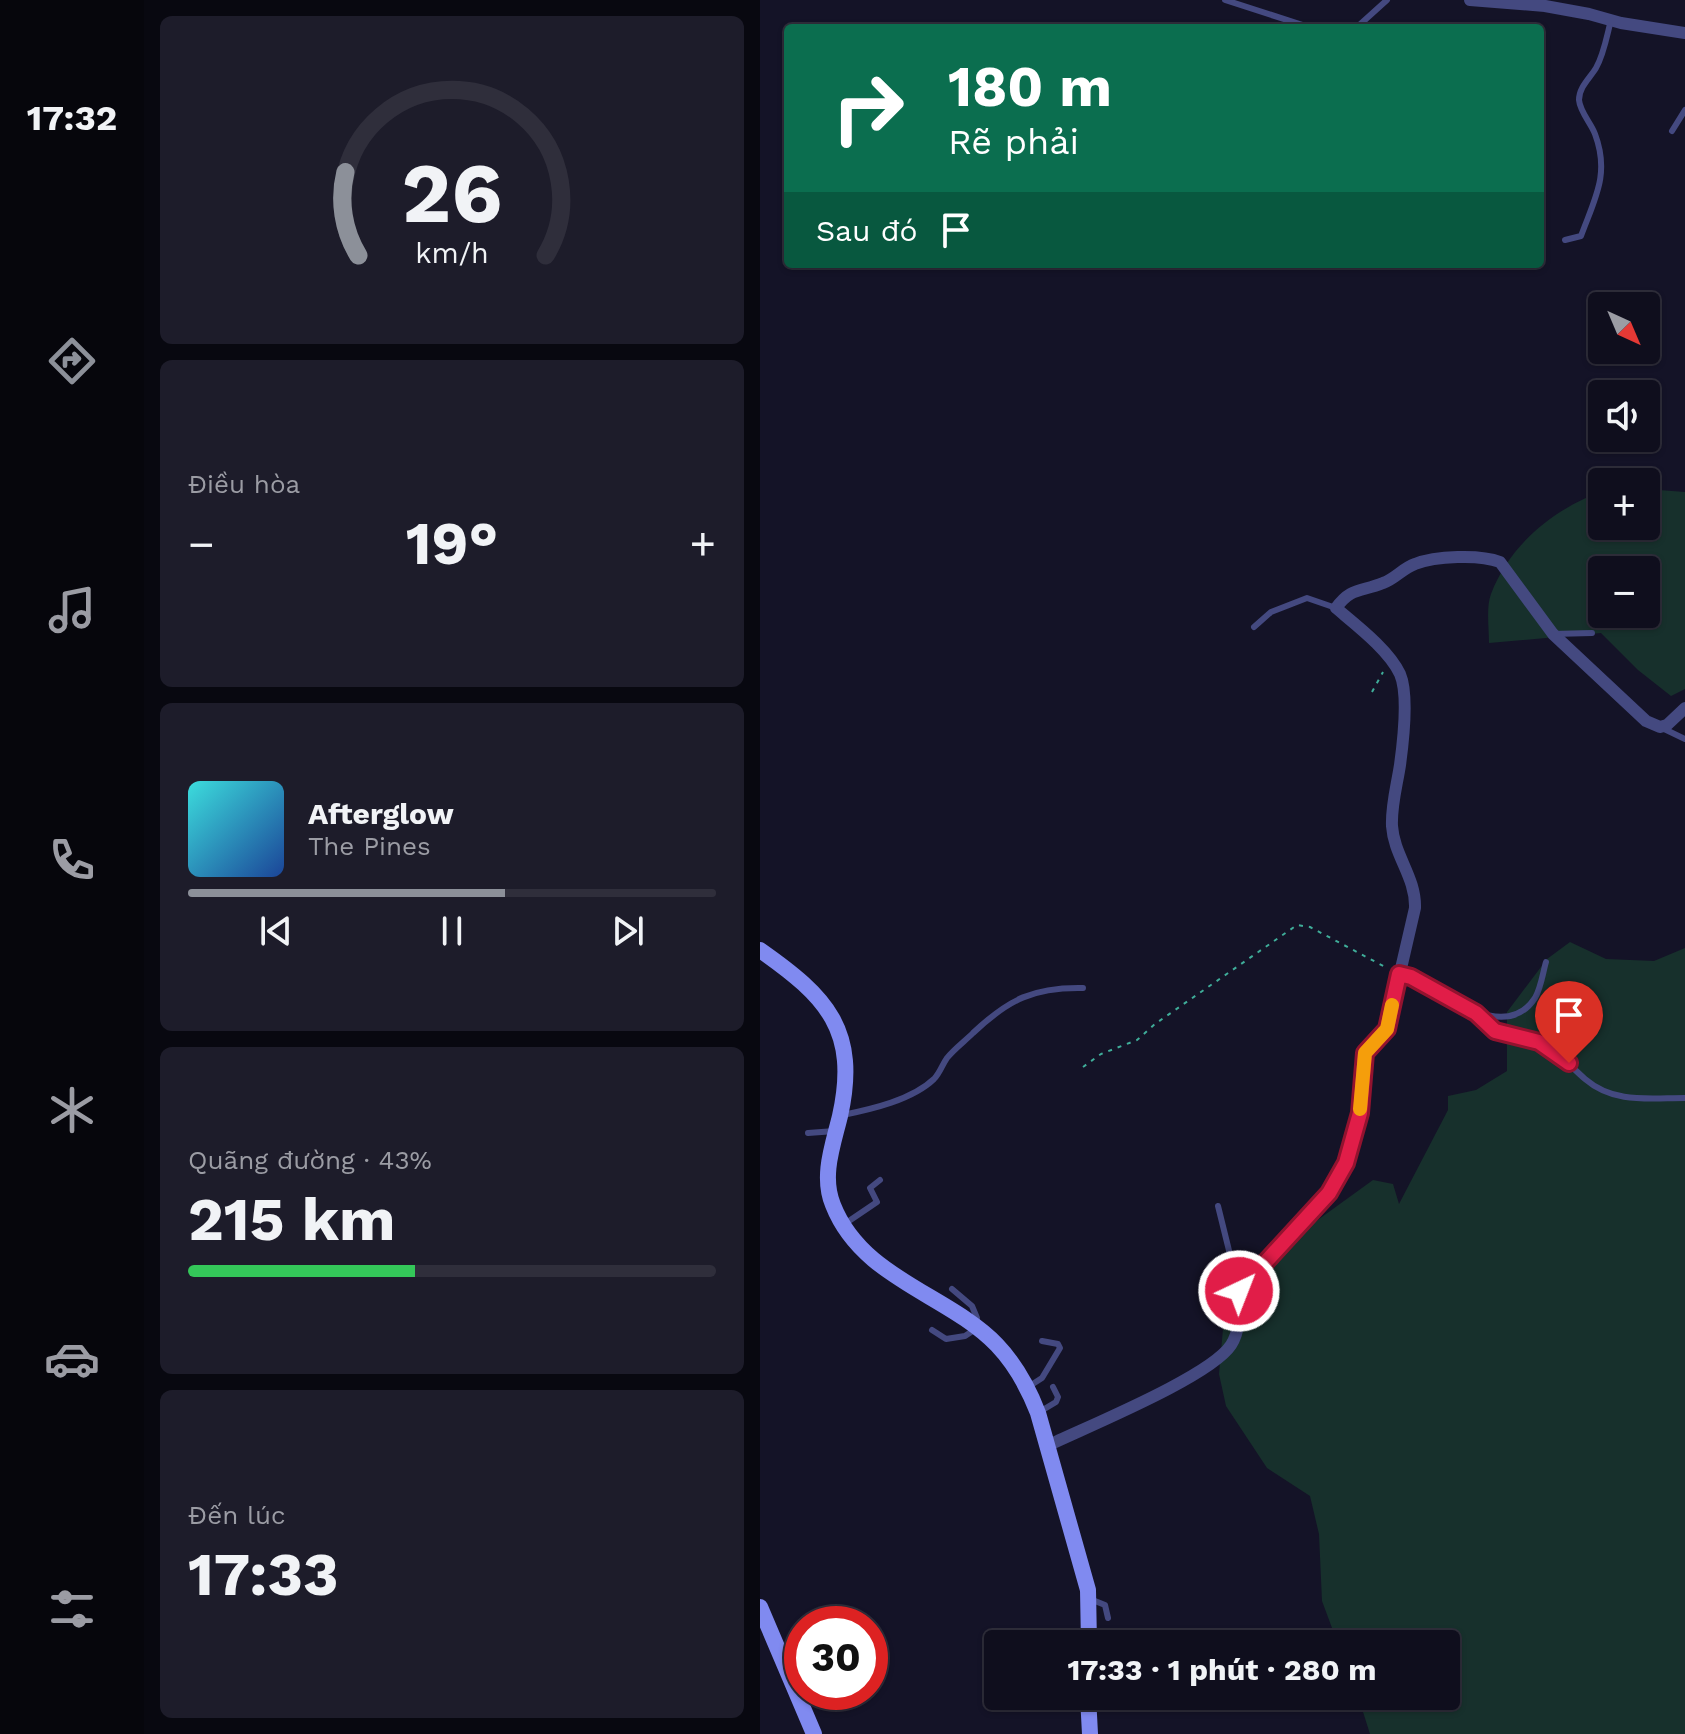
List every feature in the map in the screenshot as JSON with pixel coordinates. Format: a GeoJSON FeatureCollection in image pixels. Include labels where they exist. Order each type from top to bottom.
{"type":"FeatureCollection","features":[{"type":"Feature","properties":{"kind":"street"},"geometry":{"type":"LineString","coordinates":[[1470,0],[1545,6],[1685,33]]}},
{"type":"Feature","properties":{"kind":"street"},"geometry":{"type":"LineString","coordinates":[[1047,1446],[1189,1377],[1217,1360],[1231,1345],[1238,1324],[1239,1291],[1329,1193],[1339,1178],[1360,1113],[1365,1053],[1387,1029],[1415,908],[1415,894],[1392,830],[1403,744],[1403,685],[1392,663],[1363,631],[1336,608],[1351,592],[1380,585],[1412,565],[1428,560],[1487,557],[1500,562],[1509,571],[1553,634],[1635,712],[1660,727],[1667,725],[1685,708]]}},
{"type":"Feature","properties":{"kind":"street"},"geometry":{"type":"LineString","coordinates":[[760,950],[801,982],[834,1019],[846,1056],[828,1183],[833,1205],[843,1225],[889,1273],[997,1344],[1028,1387],[1090,1599],[1089,1630]]}},
{"type":"Feature","properties":{"kind":"street"},"geometry":{"type":"LineString","coordinates":[[760,1607],[814,1734]]}},
{"type":"Feature","properties":{"kind":"street"},"geometry":{"type":"LineString","coordinates":[[1088,1710],[1090,1734]]}},
{"type":"Feature","properties":{"kind":"lane"},"geometry":{"type":"LineString","coordinates":[[1225,0],[1300,24]]}},
{"type":"Feature","properties":{"kind":"lane"},"geometry":{"type":"LineString","coordinates":[[1360,24],[1387,0]]}},
{"type":"Feature","properties":{"kind":"lane"},"geometry":{"type":"LineString","coordinates":[[1565,240],[1581,236],[1602,174],[1600,150],[1579,97],[1599,64],[1611,20]]}},
{"type":"Feature","properties":{"kind":"lane"},"geometry":{"type":"LineString","coordinates":[[1672,131],[1685,110]]}},
{"type":"Feature","properties":{"kind":"lane"},"geometry":{"type":"LineString","coordinates":[[1254,627],[1271,612],[1307,598],[1336,608]]}},
{"type":"Feature","properties":{"kind":"lane"},"geometry":{"type":"LineString","coordinates":[[1553,634],[1592,633]]}},
{"type":"Feature","properties":{"kind":"lane"},"geometry":{"type":"LineString","coordinates":[[1660,727],[1685,739]]}},
{"type":"Feature","properties":{"kind":"lane"},"geometry":{"type":"LineString","coordinates":[[1476,1013],[1511,1014],[1523,1009],[1536,997],[1546,962]]}},
{"type":"Feature","properties":{"kind":"lane"},"geometry":{"type":"LineString","coordinates":[[1399,974],[1411,977],[1476,1013],[1495,1031],[1539,1042],[1552,1049],[1585,1079],[1606,1093],[1649,1101],[1685,1098]]}},
{"type":"Feature","properties":{"kind":"lane"},"geometry":{"type":"LineString","coordinates":[[808,1133],[889,1102],[932,1081],[954,1051],[996,1012],[1015,1000],[1057,988],[1083,988]]}},
{"type":"Feature","properties":{"kind":"lane"},"geometry":{"type":"LineString","coordinates":[[843,1225],[877,1202],[870,1188],[880,1180]]}},
{"type":"Feature","properties":{"kind":"lane"},"geometry":{"type":"LineString","coordinates":[[1218,1206],[1239,1291]]}},
{"type":"Feature","properties":{"kind":"lane"},"geometry":{"type":"LineString","coordinates":[[932,1330],[946,1339],[965,1336],[975,1327],[977,1318],[972,1306],[952,1289]]}},
{"type":"Feature","properties":{"kind":"lane"},"geometry":{"type":"LineString","coordinates":[[1028,1387],[1042,1378],[1060,1348],[1058,1344],[1042,1341]]}},
{"type":"Feature","properties":{"kind":"lane"},"geometry":{"type":"LineString","coordinates":[[1038,1413],[1056,1402],[1058,1397],[1053,1387]]}},
{"type":"Feature","properties":{"kind":"lane"},"geometry":{"type":"LineString","coordinates":[[1090,1599],[1105,1605],[1108,1618]]}},
{"type":"Feature","properties":{"kind":"path"},"geometry":{"type":"LineString","coordinates":[[1372,692],[1392,663]]}},
{"type":"Feature","properties":{"kind":"path"},"geometry":{"type":"LineString","coordinates":[[1083,1067],[1101,1054],[1137,1040],[1276,937],[1297,925],[1310,927],[1399,974]]}},
{"type":"Feature","properties":{"kind":"green space"},"geometry":{"type":"Polygon","coordinates":[[[1660,490],[1685,492],[1685,689],[1671,696],[1638,670],[1601,633],[1489,643],[1491,594],[1509,559],[1550,519],[1588,497],[1588,540],[1660,540],[1660,490]]]}},
{"type":"Feature","properties":{"kind":"green space"},"geometry":{"type":"Polygon","coordinates":[[[1570,942],[1606,959],[1654,961],[1685,948],[1685,1734],[1370,1734],[1362,1710],[1460,1710],[1460,1630],[1333,1630],[1322,1601],[1319,1534],[1310,1496],[1267,1468],[1226,1406],[1219,1374],[1223,1329],[1221,1290],[1373,1180],[1393,1184],[1399,1204],[1448,1110],[1448,1096],[1476,1090],[1507,1071],[1507,1012],[1547,959],[1570,942]]]}},
{"type":"Feature","properties":{"kind":"slow traffic"},"geometry":{"type":"LineString","coordinates":[[1360,1109],[1365,1053],[1387,1029],[1392,1005]]}},
{"type":"Feature","properties":{"kind":"route"},"geometry":{"type":"LineString","coordinates":[[1239,1291],[1329,1193],[1339,1178],[1360,1113],[1365,1053],[1387,1029],[1399,974],[1411,977],[1476,1013],[1495,1031],[1539,1042],[1569,1063]]}}]}
